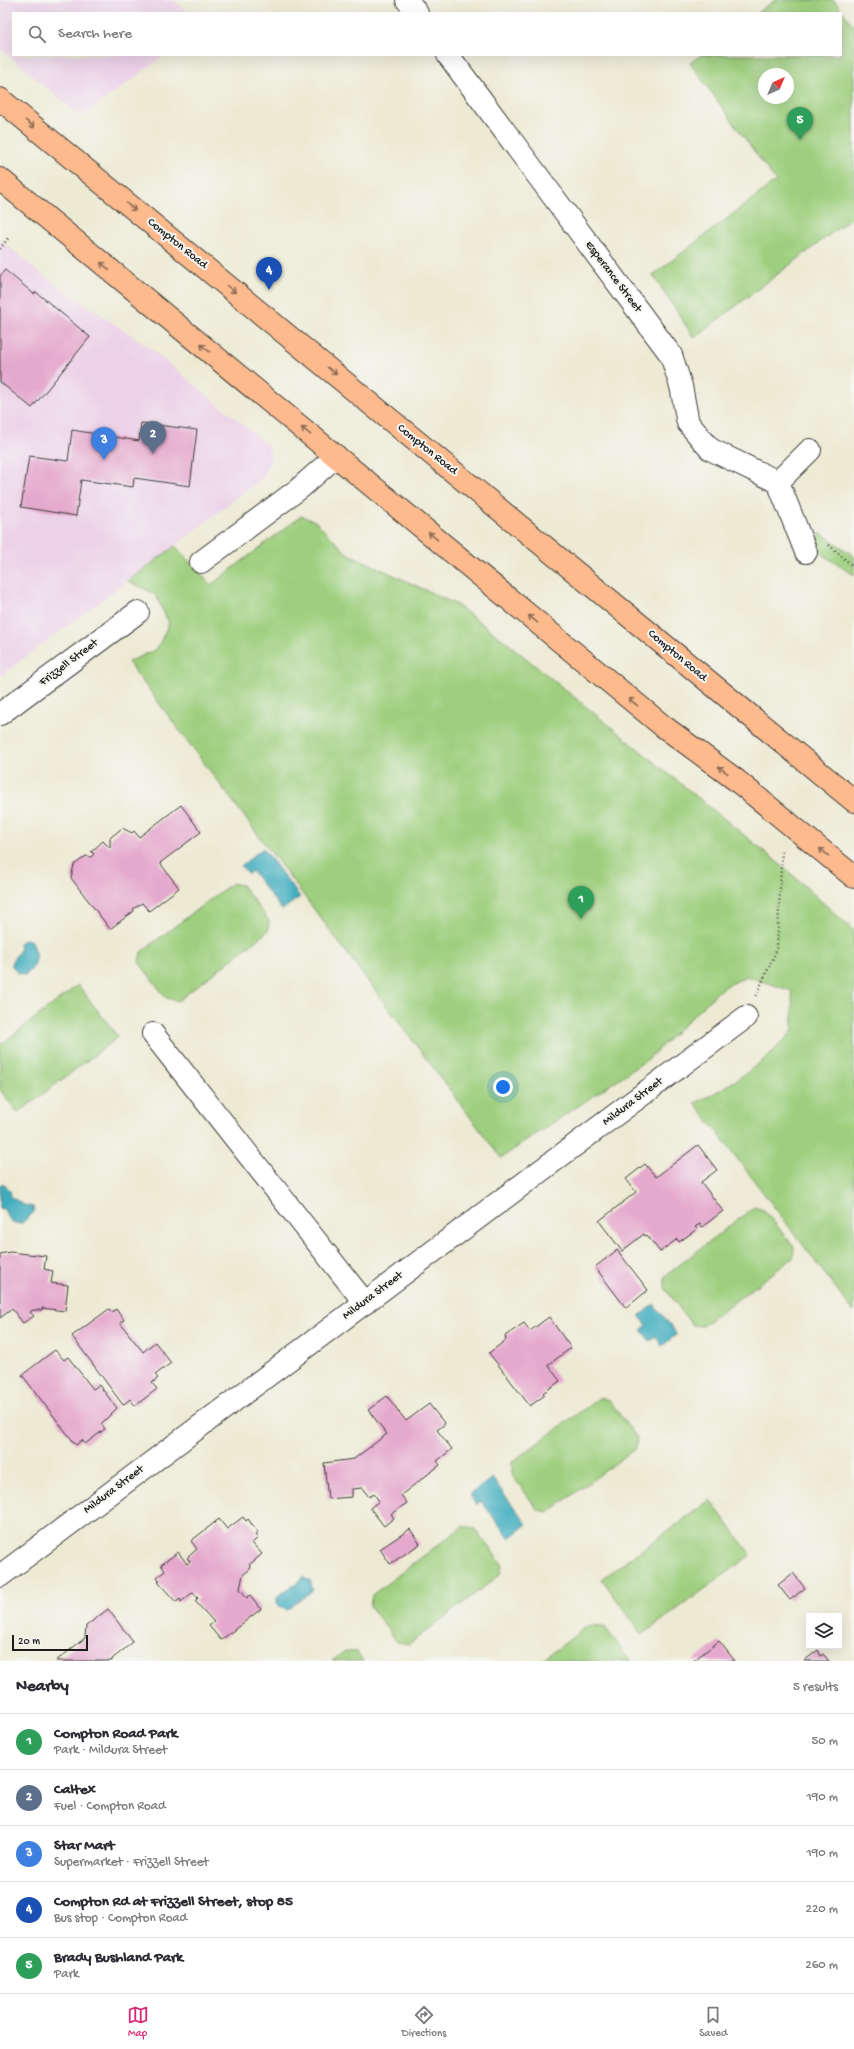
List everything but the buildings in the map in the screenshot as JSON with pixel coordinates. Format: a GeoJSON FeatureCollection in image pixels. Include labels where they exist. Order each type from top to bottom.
{"type":"FeatureCollection","features":[{"type":"Feature","properties":{"kind":"main road","name":"Compton Road"},"geometry":{"type":"LineString","coordinates":[[0,99],[854,801]]}},
{"type":"Feature","properties":{"kind":"main road"},"geometry":{"type":"LineString","coordinates":[[0,179],[663,726],[736,780],[854,877]]}},
{"type":"Feature","properties":{"kind":"street"},"geometry":{"type":"LineString","coordinates":[[407,0],[416,12]]}},
{"type":"Feature","properties":{"kind":"street","name":"Esperance Street"},"geometry":{"type":"LineString","coordinates":[[449,56],[671,355],[681,386],[688,423],[710,448],[778,482]]}},
{"type":"Feature","properties":{"kind":"street"},"geometry":{"type":"LineString","coordinates":[[806,552],[778,482],[810,450]]}},
{"type":"Feature","properties":{"kind":"street"},"geometry":{"type":"LineString","coordinates":[[201,562],[300,488],[336,456]]}},
{"type":"Feature","properties":{"kind":"street","name":"Frizzell Street"},"geometry":{"type":"LineString","coordinates":[[0,714],[138,612]]}},
{"type":"Feature","properties":{"kind":"street","name":"Mildura Street"},"geometry":{"type":"LineString","coordinates":[[0,1576],[746,1017]]}},
{"type":"Feature","properties":{"kind":"street"},"geometry":{"type":"LineString","coordinates":[[153,1034],[365,1302]]}},
{"type":"Feature","properties":{"kind":"path"},"geometry":{"type":"LineString","coordinates":[[0,249],[9,237]]}},
{"type":"Feature","properties":{"kind":"path"},"geometry":{"type":"LineString","coordinates":[[746,1017],[777,949],[784,819]]}},
{"type":"Feature","properties":{"kind":"shaded area"},"geometry":{"type":"Polygon","coordinates":[[[0,0],[174,0],[187,12],[12,12],[12,56],[164,56],[81,117],[0,48],[0,0]]]}},
{"type":"Feature","properties":{"kind":"shaded area"},"geometry":{"type":"Polygon","coordinates":[[[0,239],[37,271],[151,349],[269,446],[270,461],[263,477],[175,546],[0,676],[0,239]]]}},
{"type":"Feature","properties":{"kind":"green space"},"geometry":{"type":"Polygon","coordinates":[[[775,0],[834,0],[854,27],[854,216],[694,338],[653,275],[776,181],[690,63],[700,56],[842,56],[842,12],[758,12],[775,0]]]}},
{"type":"Feature","properties":{"kind":"green space"},"geometry":{"type":"Polygon","coordinates":[[[301,516],[315,521],[347,553],[457,605],[510,645],[787,870],[854,931],[854,1312],[695,1103],[722,1089],[748,1072],[772,1052],[793,1030],[792,991],[746,976],[722,988],[648,1059],[501,1158],[128,662],[157,649],[169,623],[155,594],[128,581],[175,546],[211,585],[301,516]]]}},
{"type":"Feature","properties":{"kind":"green space"},"geometry":{"type":"Polygon","coordinates":[[[821,533],[854,556],[854,575],[812,548],[821,533]]]}},
{"type":"Feature","properties":{"kind":"green space"},"geometry":{"type":"Polygon","coordinates":[[[232,883],[242,885],[269,921],[268,931],[178,1001],[166,998],[139,962],[141,952],[232,883]]]}},
{"type":"Feature","properties":{"kind":"green space"},"geometry":{"type":"Polygon","coordinates":[[[78,985],[118,1037],[18,1113],[0,1090],[0,1045],[78,985]]]}},
{"type":"Feature","properties":{"kind":"green space"},"geometry":{"type":"Polygon","coordinates":[[[754,1207],[764,1210],[794,1247],[793,1258],[702,1326],[692,1325],[665,1288],[665,1276],[754,1207]]]}},
{"type":"Feature","properties":{"kind":"green space"},"geometry":{"type":"Polygon","coordinates":[[[599,1398],[609,1400],[637,1438],[636,1448],[549,1512],[538,1510],[512,1475],[512,1462],[599,1398]]]}},
{"type":"Feature","properties":{"kind":"green space"},"geometry":{"type":"Polygon","coordinates":[[[710,1500],[751,1555],[642,1635],[602,1579],[710,1500]]]}},
{"type":"Feature","properties":{"kind":"green space"},"geometry":{"type":"Polygon","coordinates":[[[463,1526],[474,1528],[502,1564],[500,1575],[409,1644],[397,1642],[370,1606],[372,1595],[463,1526]]]}},
{"type":"Feature","properties":{"kind":"green space"},"geometry":{"type":"Polygon","coordinates":[[[589,1625],[604,1626],[630,1661],[541,1661],[589,1625]]]}},
{"type":"Feature","properties":{"kind":"green space"},"geometry":{"type":"Polygon","coordinates":[[[345,1651],[357,1652],[363,1661],[332,1661],[345,1651]]]}},
{"type":"Feature","properties":{"kind":"water"},"geometry":{"type":"Polygon","coordinates":[[[263,848],[300,897],[282,910],[252,871],[248,874],[241,866],[263,848]]]}},
{"type":"Feature","properties":{"kind":"water"},"geometry":{"type":"Polygon","coordinates":[[[25,939],[32,941],[36,960],[33,967],[25,975],[18,973],[12,966],[12,961],[20,950],[19,943],[25,939]]]}},
{"type":"Feature","properties":{"kind":"water"},"geometry":{"type":"Polygon","coordinates":[[[0,1184],[5,1185],[8,1188],[11,1197],[24,1205],[33,1207],[34,1212],[22,1223],[13,1222],[4,1209],[0,1208],[0,1184]]]}},
{"type":"Feature","properties":{"kind":"water"},"geometry":{"type":"Polygon","coordinates":[[[654,1304],[677,1334],[662,1346],[656,1337],[650,1341],[641,1330],[647,1325],[639,1316],[654,1304]]]}},
{"type":"Feature","properties":{"kind":"water"},"geometry":{"type":"Polygon","coordinates":[[[492,1478],[527,1524],[509,1538],[481,1501],[476,1505],[469,1495],[492,1478]]]}},
{"type":"Feature","properties":{"kind":"water"},"geometry":{"type":"Polygon","coordinates":[[[304,1577],[306,1580],[310,1580],[313,1590],[287,1610],[280,1607],[277,1604],[277,1597],[304,1577]]]}},
{"type":"Feature","properties":{"kind":"place","name":"Brady Bushland Park"},"geometry":{"type":"Point","coordinates":[800,140]}},
{"type":"Feature","properties":{"kind":"place","name":"Compton Rd at Frizzell Street, stop 85"},"geometry":{"type":"Point","coordinates":[269,290]}},
{"type":"Feature","properties":{"kind":"place","name":"Caltex"},"geometry":{"type":"Point","coordinates":[153,454]}},
{"type":"Feature","properties":{"kind":"place","name":"Star Mart"},"geometry":{"type":"Point","coordinates":[104,460]}},
{"type":"Feature","properties":{"kind":"place","name":"Compton Road Park"},"geometry":{"type":"Point","coordinates":[581,919]}}]}
